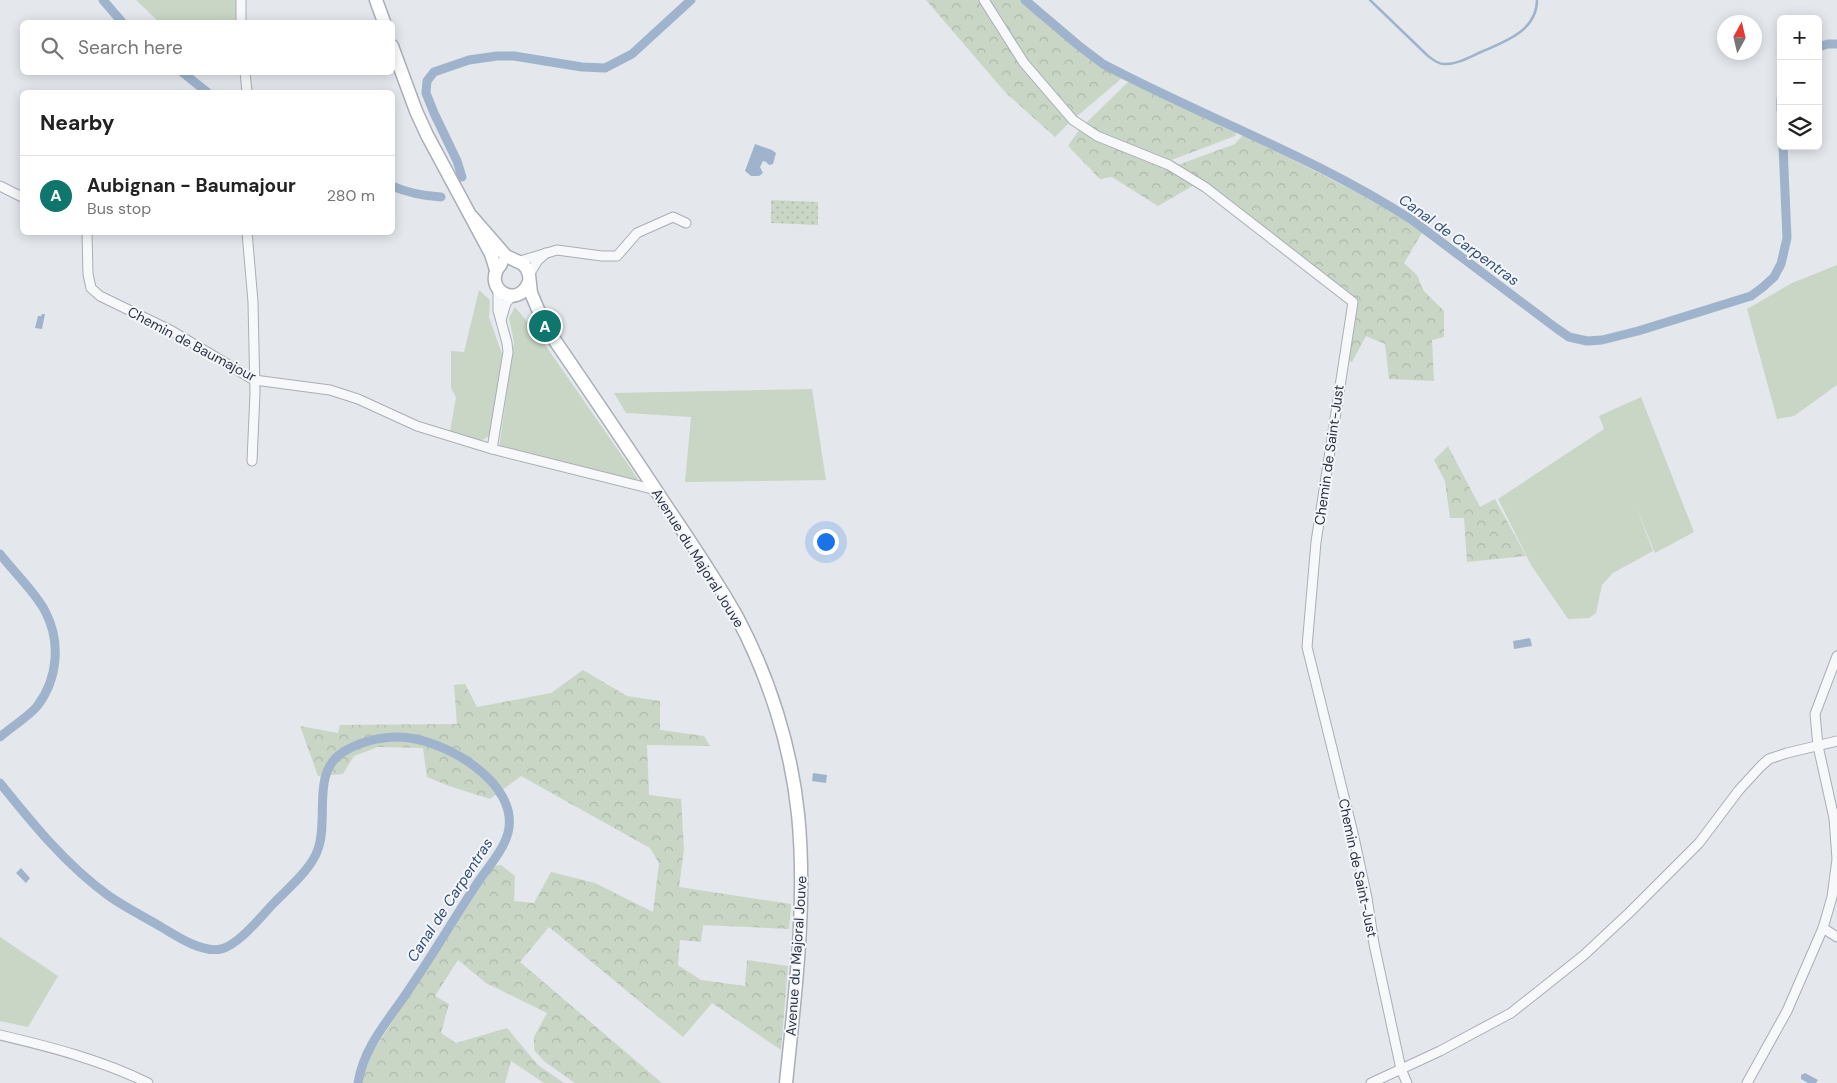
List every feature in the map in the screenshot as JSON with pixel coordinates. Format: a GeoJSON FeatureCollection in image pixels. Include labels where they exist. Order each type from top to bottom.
{"type":"FeatureCollection","features":[{"type":"Feature","properties":{"kind":"main road"},"geometry":{"type":"LineString","coordinates":[[376,0],[383,20]]}},
{"type":"Feature","properties":{"kind":"main road","name":"Avenue du Majoral Jouve"},"geometry":{"type":"LineString","coordinates":[[395,54],[416,111],[436,156],[472,217],[491,254],[496,270],[494,276],[498,288],[506,295],[513,296],[545,326]]}},
{"type":"Feature","properties":{"kind":"main road","name":"Avenue du Majoral Jouve"},"geometry":{"type":"LineString","coordinates":[[472,217],[500,250],[527,269],[535,305],[545,326],[710,571],[738,619],[762,671],[787,751],[798,812],[802,883],[800,936],[786,1083]]}},
{"type":"Feature","properties":{"kind":"main road"},"geometry":{"type":"LineString","coordinates":[[496,270],[500,265],[515,261]]}},
{"type":"Feature","properties":{"kind":"main road"},"geometry":{"type":"LineString","coordinates":[[513,296],[524,291],[529,279]]}},
{"type":"Feature","properties":{"kind":"street"},"geometry":{"type":"LineString","coordinates":[[241,0],[241,20]]}},
{"type":"Feature","properties":{"kind":"street","name":"Chemin de Saint-Just"},"geometry":{"type":"LineString","coordinates":[[984,0],[1024,63],[1073,120],[1097,136],[1169,165],[1205,187],[1353,302],[1316,542],[1307,647],[1340,779],[1401,1069],[1407,1083]]}},
{"type":"Feature","properties":{"kind":"street"},"geometry":{"type":"LineString","coordinates":[[245,75],[247,90]]}},
{"type":"Feature","properties":{"kind":"street"},"geometry":{"type":"LineString","coordinates":[[0,186],[20,196]]}},
{"type":"Feature","properties":{"kind":"street"},"geometry":{"type":"LineString","coordinates":[[515,261],[550,251],[565,250],[602,256],[616,256],[637,233],[673,217],[686,224]]}},
{"type":"Feature","properties":{"kind":"street","name":"Chemin de Baumajour"},"geometry":{"type":"LineString","coordinates":[[87,235],[88,274],[91,288],[100,296],[206,350],[254,380],[330,390],[358,399],[417,426],[492,449],[656,490]]}},
{"type":"Feature","properties":{"kind":"street"},"geometry":{"type":"LineString","coordinates":[[247,235],[254,302],[252,461]]}},
{"type":"Feature","properties":{"kind":"street"},"geometry":{"type":"LineString","coordinates":[[529,279],[538,260],[546,253]]}},
{"type":"Feature","properties":{"kind":"street"},"geometry":{"type":"LineString","coordinates":[[492,449],[508,352],[498,310],[498,288]]}},
{"type":"Feature","properties":{"kind":"street"},"geometry":{"type":"LineString","coordinates":[[501,320],[506,303],[513,296]]}},
{"type":"Feature","properties":{"kind":"street"},"geometry":{"type":"LineString","coordinates":[[1747,1083],[1787,1011],[1823,928],[1832,896],[1836,872],[1836,818],[1818,746],[1815,714],[1837,656]]}},
{"type":"Feature","properties":{"kind":"street"},"geometry":{"type":"LineString","coordinates":[[1371,1083],[1440,1051],[1511,1013],[1584,955],[1630,912],[1699,843],[1739,790],[1761,766],[1769,760],[1786,753],[1837,741]]}},
{"type":"Feature","properties":{"kind":"street"},"geometry":{"type":"LineString","coordinates":[[1823,928],[1837,937]]}},
{"type":"Feature","properties":{"kind":"street"},"geometry":{"type":"LineString","coordinates":[[0,1035],[46,1046],[95,1061],[148,1083]]}},
{"type":"Feature","properties":{"kind":"green space"},"geometry":{"type":"Polygon","coordinates":[[[136,0],[236,0],[237,20],[157,20],[136,0]]]}},
{"type":"Feature","properties":{"kind":"green space"},"geometry":{"type":"Polygon","coordinates":[[[926,0],[978,0],[1021,65],[1070,122],[1055,137],[1005,92],[926,0]]]}},
{"type":"Feature","properties":{"kind":"green space"},"geometry":{"type":"Polygon","coordinates":[[[987,0],[1021,0],[1098,64],[1122,78],[1076,117],[1028,64],[987,0]]]}},
{"type":"Feature","properties":{"kind":"green space"},"geometry":{"type":"Polygon","coordinates":[[[1129,81],[1237,131],[1235,136],[1169,161],[1099,134],[1085,124],[1129,81]]]}},
{"type":"Feature","properties":{"kind":"green space"},"geometry":{"type":"Polygon","coordinates":[[[1079,130],[1094,140],[1162,167],[1196,184],[1158,206],[1112,177],[1100,179],[1068,146],[1079,130]]]}},
{"type":"Feature","properties":{"kind":"green space"},"geometry":{"type":"Polygon","coordinates":[[[1243,135],[1360,194],[1423,231],[1404,263],[1417,275],[1423,290],[1444,311],[1444,337],[1432,340],[1434,381],[1389,379],[1385,344],[1366,336],[1352,362],[1347,360],[1356,301],[1175,166],[1235,144],[1243,135]]]}},
{"type":"Feature","properties":{"kind":"green space"},"geometry":{"type":"Polygon","coordinates":[[[771,200],[818,202],[818,225],[771,223],[771,200]]]}},
{"type":"Feature","properties":{"kind":"green space"},"geometry":{"type":"Polygon","coordinates":[[[1837,265],[1837,385],[1794,416],[1777,419],[1747,309],[1792,283],[1837,265]]]}},
{"type":"Feature","properties":{"kind":"green space"},"geometry":{"type":"Polygon","coordinates":[[[479,290],[490,300],[489,317],[502,354],[493,431],[483,440],[478,441],[450,432],[456,397],[451,388],[451,351],[464,352],[479,290]]]}},
{"type":"Feature","properties":{"kind":"green space"},"geometry":{"type":"Polygon","coordinates":[[[515,307],[539,336],[638,479],[635,483],[499,448],[514,342],[509,318],[515,307]]]}},
{"type":"Feature","properties":{"kind":"green space"},"geometry":{"type":"Polygon","coordinates":[[[812,389],[826,480],[685,482],[691,417],[626,413],[614,393],[812,389]]]}},
{"type":"Feature","properties":{"kind":"green space"},"geometry":{"type":"Polygon","coordinates":[[[1641,397],[1694,532],[1655,553],[1635,504],[1653,551],[1613,573],[1602,585],[1596,613],[1589,618],[1568,619],[1531,565],[1498,499],[1604,429],[1599,416],[1641,397]]]}},
{"type":"Feature","properties":{"kind":"green space"},"geometry":{"type":"Polygon","coordinates":[[[1448,446],[1480,507],[1495,499],[1526,556],[1467,562],[1464,518],[1450,518],[1445,481],[1434,460],[1448,446]]]}},
{"type":"Feature","properties":{"kind":"green space"},"geometry":{"type":"Polygon","coordinates":[[[583,670],[627,696],[660,701],[660,730],[704,736],[710,746],[647,745],[649,795],[681,799],[684,849],[679,887],[791,904],[789,929],[703,925],[701,942],[680,940],[678,965],[701,980],[745,986],[747,960],[788,966],[781,1050],[712,1003],[683,1037],[549,927],[520,962],[662,1083],[575,1083],[545,1062],[534,1050],[534,1037],[547,1013],[486,983],[458,960],[435,996],[449,1004],[441,1033],[456,1043],[507,1028],[538,1065],[564,1083],[544,1083],[511,1061],[505,1083],[360,1083],[363,1066],[493,866],[501,865],[515,876],[514,901],[534,903],[551,872],[595,883],[653,912],[659,863],[650,848],[521,776],[490,799],[427,777],[423,748],[378,747],[354,756],[343,774],[318,776],[300,726],[338,733],[340,725],[457,724],[454,685],[465,684],[477,707],[551,693],[583,670]]]}},
{"type":"Feature","properties":{"kind":"green space"},"geometry":{"type":"Polygon","coordinates":[[[0,937],[58,976],[28,1027],[0,1021],[0,937]]]}},
{"type":"Feature","properties":{"kind":"water"},"geometry":{"type":"Polygon","coordinates":[[[755,144],[776,153],[773,164],[769,165],[763,161],[760,167],[763,173],[759,176],[751,176],[745,171],[755,144]]]}},
{"type":"Feature","properties":{"kind":"water"},"geometry":{"type":"Polygon","coordinates":[[[45,314],[42,329],[35,328],[38,316],[45,314]]]}},
{"type":"Feature","properties":{"kind":"water"},"geometry":{"type":"Polygon","coordinates":[[[1530,638],[1532,646],[1514,649],[1513,641],[1530,638]]]}},
{"type":"Feature","properties":{"kind":"water"},"geometry":{"type":"Polygon","coordinates":[[[813,773],[827,775],[826,783],[812,781],[813,773]]]}},
{"type":"Feature","properties":{"kind":"water"},"geometry":{"type":"Polygon","coordinates":[[[21,868],[30,878],[26,883],[16,873],[21,868]]]}},
{"type":"Feature","properties":{"kind":"water"},"geometry":{"type":"Polygon","coordinates":[[[1805,1073],[1818,1080],[1816,1083],[1808,1083],[1801,1079],[1801,1075],[1805,1073]]]}},
{"type":"Feature","properties":{"kind":"waterway","name":"Canal de Carpentras"},"geometry":{"type":"LineString","coordinates":[[103,0],[120,20]]}},
{"type":"Feature","properties":{"kind":"waterway","name":"Canal de Carpentras"},"geometry":{"type":"LineString","coordinates":[[462,177],[457,161],[426,93],[427,81],[434,72],[469,60],[497,56],[514,56],[582,67],[605,68],[632,54],[691,0]]}},
{"type":"Feature","properties":{"kind":"waterway","name":"Canal de Carpentras"},"geometry":{"type":"LineString","coordinates":[[1025,0],[1103,64],[1298,157],[1375,197],[1412,220],[1569,337],[1587,341],[1602,340],[1638,331],[1751,296],[1774,277],[1781,264],[1787,238],[1783,150]]}},
{"type":"Feature","properties":{"kind":"waterway"},"geometry":{"type":"LineString","coordinates":[[1370,0],[1427,55],[1441,64],[1463,60],[1518,34],[1531,20],[1536,11],[1537,0]]}},
{"type":"Feature","properties":{"kind":"waterway","name":"Canal de Carpentras"},"geometry":{"type":"LineString","coordinates":[[1822,46],[1837,44]]}},
{"type":"Feature","properties":{"kind":"waterway","name":"Canal de Carpentras"},"geometry":{"type":"LineString","coordinates":[[186,75],[204,90]]}},
{"type":"Feature","properties":{"kind":"waterway","name":"Canal de Carpentras"},"geometry":{"type":"LineString","coordinates":[[395,187],[416,194],[441,197]]}},
{"type":"Feature","properties":{"kind":"waterway","name":"Canal de Carpentras"},"geometry":{"type":"LineString","coordinates":[[0,554],[41,604],[50,623],[55,647],[53,671],[45,694],[31,713],[0,737]]}},
{"type":"Feature","properties":{"kind":"waterway","name":"Canal de Carpentras"},"geometry":{"type":"LineString","coordinates":[[0,783],[51,843],[93,884],[122,905],[183,940],[206,949],[214,950],[227,947],[241,937],[298,879],[315,857],[321,837],[324,784],[327,771],[333,761],[343,752],[369,741],[398,737],[416,739],[435,745],[455,754],[474,766],[490,780],[502,796],[509,814],[506,840],[372,1044],[361,1069],[358,1083]]}},
{"type":"Feature","properties":{"kind":"place","name":"Aubignan - Baumajour"},"geometry":{"type":"Point","coordinates":[545,326]}}]}
